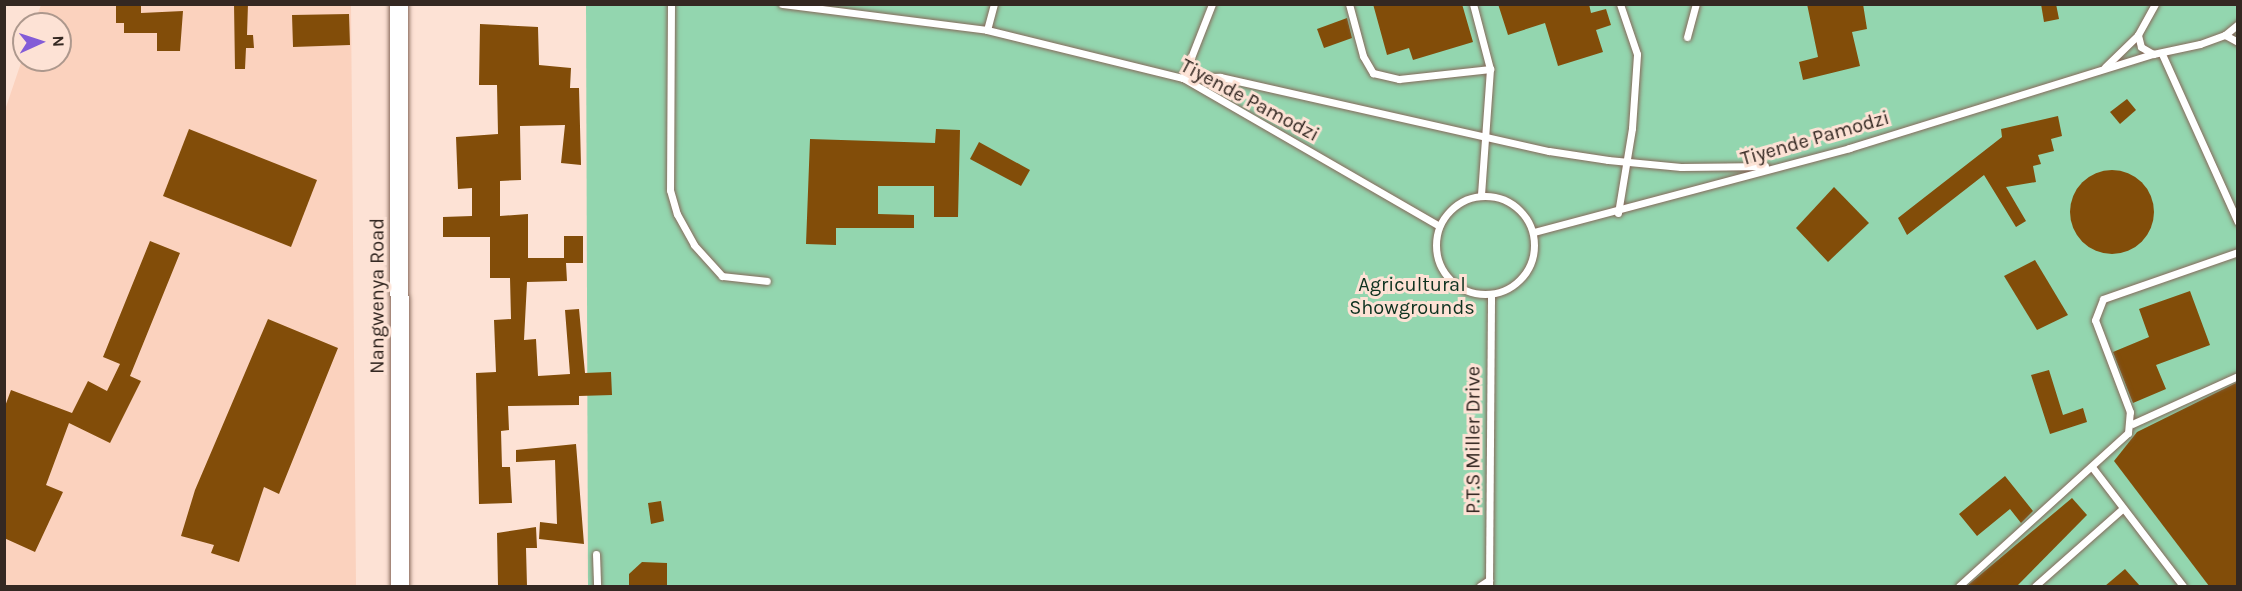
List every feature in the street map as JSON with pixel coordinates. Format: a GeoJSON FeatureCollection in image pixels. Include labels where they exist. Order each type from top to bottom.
{"type":"FeatureCollection","features":[{"type":"Feature","properties":{"kind":"main road","name":"Nangwenya Road"},"geometry":{"type":"LineString","coordinates":[[399,4],[400,586]]}},
{"type":"Feature","properties":{"kind":"lane"},"geometry":{"type":"LineString","coordinates":[[671,4],[670,190],[677,214],[694,244],[722,276],[767,281]]}},
{"type":"Feature","properties":{"kind":"lane","name":"Tiyende Pamodzi"},"geometry":{"type":"LineString","coordinates":[[782,4],[987,30],[1114,58],[1183,78],[1439,226]]}},
{"type":"Feature","properties":{"kind":"lane"},"geometry":{"type":"LineString","coordinates":[[987,30],[994,4]]}},
{"type":"Feature","properties":{"kind":"lane"},"geometry":{"type":"LineString","coordinates":[[1212,4],[1183,78],[1220,77],[1549,151],[1628,162],[1774,166]]}},
{"type":"Feature","properties":{"kind":"lane"},"geometry":{"type":"LineString","coordinates":[[1349,4],[1363,56],[1373,73],[1399,79],[1490,69]]}},
{"type":"Feature","properties":{"kind":"lane"},"geometry":{"type":"LineString","coordinates":[[1473,4],[1490,69],[1488,136],[1481,196]]}},
{"type":"Feature","properties":{"kind":"lane"},"geometry":{"type":"LineString","coordinates":[[1618,213],[1628,162],[1637,54],[1620,4]]}},
{"type":"Feature","properties":{"kind":"lane"},"geometry":{"type":"LineString","coordinates":[[1687,37],[1696,4]]}},
{"type":"Feature","properties":{"kind":"lane","name":"Tiyende Pamodzi"},"geometry":{"type":"LineString","coordinates":[[2103,69],[2138,35],[2155,4]]}},
{"type":"Feature","properties":{"kind":"lane"},"geometry":{"type":"LineString","coordinates":[[2238,24],[2225,35],[2238,42]]}},
{"type":"Feature","properties":{"kind":"lane"},"geometry":{"type":"LineString","coordinates":[[2138,35],[2141,47],[2153,54]]}},
{"type":"Feature","properties":{"kind":"lane","name":"Tiyende Pamodzi"},"geometry":{"type":"LineString","coordinates":[[1534,232],[1618,213],[2153,54],[2162,54],[2225,35]]}},
{"type":"Feature","properties":{"kind":"lane"},"geometry":{"type":"LineString","coordinates":[[2162,54],[2238,222]]}},
{"type":"Feature","properties":{"kind":"lane"},"geometry":{"type":"LineString","coordinates":[[1481,196],[1513,205],[1534,232],[1535,253],[1527,272],[1510,287],[1491,294],[1461,288],[1445,275],[1437,256],[1439,226],[1460,202],[1481,196]]}},
{"type":"Feature","properties":{"kind":"lane"},"geometry":{"type":"LineString","coordinates":[[2132,424],[2096,310],[2103,299],[2116,293],[2238,252]]}},
{"type":"Feature","properties":{"kind":"lane","name":"P.T.S Miller Drive"},"geometry":{"type":"LineString","coordinates":[[1489,583],[1491,294]]}},
{"type":"Feature","properties":{"kind":"lane"},"geometry":{"type":"LineString","coordinates":[[1959,586],[2117,446],[2132,424],[2238,376]]}},
{"type":"Feature","properties":{"kind":"lane"},"geometry":{"type":"LineString","coordinates":[[2092,467],[2121,510],[2182,586]]}},
{"type":"Feature","properties":{"kind":"lane"},"geometry":{"type":"LineString","coordinates":[[2035,586],[2121,510]]}},
{"type":"Feature","properties":{"kind":"lane"},"geometry":{"type":"LineString","coordinates":[[596,554],[597,586]]}},
{"type":"Feature","properties":{"kind":"lane"},"geometry":{"type":"LineString","coordinates":[[1480,586],[1489,583]]}},
{"type":"Feature","properties":{"kind":"shaded area"},"geometry":{"type":"Polygon","coordinates":[[[41,5],[351,5],[356,586],[5,586],[5,110],[18,72],[72,72],[72,12],[38,12],[41,5]]]}},
{"type":"Feature","properties":{"kind":"green space","name":"Agricultural Showgrounds"},"geometry":{"type":"Polygon","coordinates":[[[586,5],[2237,5],[2237,586],[588,586],[586,5]]]}},
{"type":"Feature","properties":{"kind":"building"},"geometry":{"type":"Polygon","coordinates":[[[116,4],[141,4],[141,13],[183,11],[180,51],[157,51],[157,33],[124,33],[124,23],[116,23],[116,4]]]}},
{"type":"Feature","properties":{"kind":"building"},"geometry":{"type":"Polygon","coordinates":[[[234,4],[248,4],[247,35],[253,35],[254,48],[246,48],[245,69],[235,69],[234,4]]]}},
{"type":"Feature","properties":{"kind":"building"},"geometry":{"type":"Polygon","coordinates":[[[1373,4],[1462,4],[1473,42],[1413,60],[1409,48],[1387,55],[1373,4]]]}},
{"type":"Feature","properties":{"kind":"building"},"geometry":{"type":"Polygon","coordinates":[[[1498,4],[1589,4],[1591,13],[1606,9],[1611,25],[1596,30],[1603,52],[1558,66],[1545,23],[1508,35],[1498,4]]]}},
{"type":"Feature","properties":{"kind":"building"},"geometry":{"type":"Polygon","coordinates":[[[1807,4],[1863,4],[1867,29],[1852,32],[1860,66],[1803,80],[1799,62],[1818,57],[1807,4]]]}},
{"type":"Feature","properties":{"kind":"building"},"geometry":{"type":"Polygon","coordinates":[[[2041,4],[2056,4],[2059,19],[2044,22],[2041,4]]]}},
{"type":"Feature","properties":{"kind":"building"},"geometry":{"type":"Polygon","coordinates":[[[349,14],[350,45],[293,47],[292,15],[349,14]]]}},
{"type":"Feature","properties":{"kind":"building"},"geometry":{"type":"Polygon","coordinates":[[[1347,18],[1352,38],[1324,48],[1317,29],[1347,18]]]}},
{"type":"Feature","properties":{"kind":"building"},"geometry":{"type":"Polygon","coordinates":[[[480,24],[538,27],[539,65],[571,68],[570,88],[579,88],[581,165],[561,163],[565,125],[520,126],[521,180],[500,181],[500,216],[528,214],[528,258],[564,258],[564,236],[583,236],[583,263],[566,263],[567,281],[527,282],[524,340],[536,339],[538,376],[570,374],[565,310],[579,309],[585,373],[611,372],[612,395],[579,396],[579,405],[508,406],[509,430],[501,431],[502,467],[510,467],[512,503],[479,504],[476,373],[496,372],[494,320],[511,319],[510,278],[490,278],[490,237],[443,237],[443,217],[472,216],[472,188],[458,189],[456,137],[498,134],[497,85],[479,85],[480,24]]]}},
{"type":"Feature","properties":{"kind":"building"},"geometry":{"type":"Polygon","coordinates":[[[2127,99],[2136,110],[2120,124],[2110,112],[2127,99]]]}},
{"type":"Feature","properties":{"kind":"building"},"geometry":{"type":"Polygon","coordinates":[[[2058,116],[2062,136],[2051,139],[2054,151],[2038,155],[2041,164],[2033,166],[2036,182],[2006,187],[2026,221],[2016,227],[1984,175],[1907,235],[1898,218],[2002,137],[2001,129],[2058,116]]]}},
{"type":"Feature","properties":{"kind":"building"},"geometry":{"type":"Polygon","coordinates":[[[189,129],[317,180],[291,247],[163,196],[189,129]]]}},
{"type":"Feature","properties":{"kind":"building"},"geometry":{"type":"Polygon","coordinates":[[[936,129],[960,130],[958,217],[934,217],[934,186],[878,186],[878,214],[914,215],[914,228],[836,228],[836,245],[806,244],[810,139],[935,143],[936,129]]]}},
{"type":"Feature","properties":{"kind":"building"},"geometry":{"type":"Polygon","coordinates":[[[979,142],[1030,170],[1021,186],[970,159],[979,142]]]}},
{"type":"Feature","properties":{"kind":"building"},"geometry":{"type":"Polygon","coordinates":[[[2112,170],[2128,173],[2142,182],[2151,196],[2154,212],[2151,228],[2142,242],[2128,251],[2112,254],[2096,251],[2082,242],[2073,228],[2070,212],[2073,196],[2082,182],[2096,173],[2112,170]]]}},
{"type":"Feature","properties":{"kind":"building"},"geometry":{"type":"Polygon","coordinates":[[[1834,187],[1869,223],[1828,262],[1796,228],[1834,187]]]}},
{"type":"Feature","properties":{"kind":"building"},"geometry":{"type":"Polygon","coordinates":[[[150,241],[180,253],[130,376],[141,381],[110,443],[69,423],[46,485],[63,492],[35,552],[4,538],[4,409],[11,390],[72,413],[88,381],[107,391],[120,364],[103,357],[150,241]]]}},
{"type":"Feature","properties":{"kind":"building"},"geometry":{"type":"Polygon","coordinates":[[[2035,260],[2068,315],[2037,330],[2004,276],[2035,260]]]}},
{"type":"Feature","properties":{"kind":"building"},"geometry":{"type":"Polygon","coordinates":[[[2190,291],[2210,345],[2156,365],[2166,389],[2133,403],[2113,352],[2149,337],[2139,309],[2190,291]]]}},
{"type":"Feature","properties":{"kind":"building"},"geometry":{"type":"Polygon","coordinates":[[[268,319],[338,348],[279,494],[264,487],[239,562],[211,553],[214,545],[181,536],[195,490],[268,319]]]}},
{"type":"Feature","properties":{"kind":"building"},"geometry":{"type":"Polygon","coordinates":[[[2049,370],[2063,415],[2083,408],[2087,422],[2050,434],[2031,375],[2049,370]]]}},
{"type":"Feature","properties":{"kind":"building"},"geometry":{"type":"Polygon","coordinates":[[[2238,382],[2238,586],[2209,586],[2114,461],[2137,432],[2238,382]]]}},
{"type":"Feature","properties":{"kind":"building"},"geometry":{"type":"Polygon","coordinates":[[[576,444],[584,544],[539,539],[540,522],[557,524],[555,460],[516,462],[516,450],[576,444]]]}},
{"type":"Feature","properties":{"kind":"building"},"geometry":{"type":"Polygon","coordinates":[[[2005,476],[2033,511],[2021,523],[2010,509],[1977,536],[1959,514],[2005,476]]]}},
{"type":"Feature","properties":{"kind":"building"},"geometry":{"type":"Polygon","coordinates":[[[2072,498],[2087,515],[2017,586],[1967,586],[2072,498]]]}},
{"type":"Feature","properties":{"kind":"building"},"geometry":{"type":"Polygon","coordinates":[[[661,501],[664,521],[651,524],[648,503],[661,501]]]}},
{"type":"Feature","properties":{"kind":"building"},"geometry":{"type":"Polygon","coordinates":[[[536,527],[537,548],[526,548],[527,586],[498,586],[497,533],[536,527]]]}},
{"type":"Feature","properties":{"kind":"building"},"geometry":{"type":"Polygon","coordinates":[[[642,562],[667,563],[667,586],[629,586],[629,574],[642,562]]]}},
{"type":"Feature","properties":{"kind":"building"},"geometry":{"type":"Polygon","coordinates":[[[2125,569],[2140,586],[2105,586],[2125,569]]]}}]}
